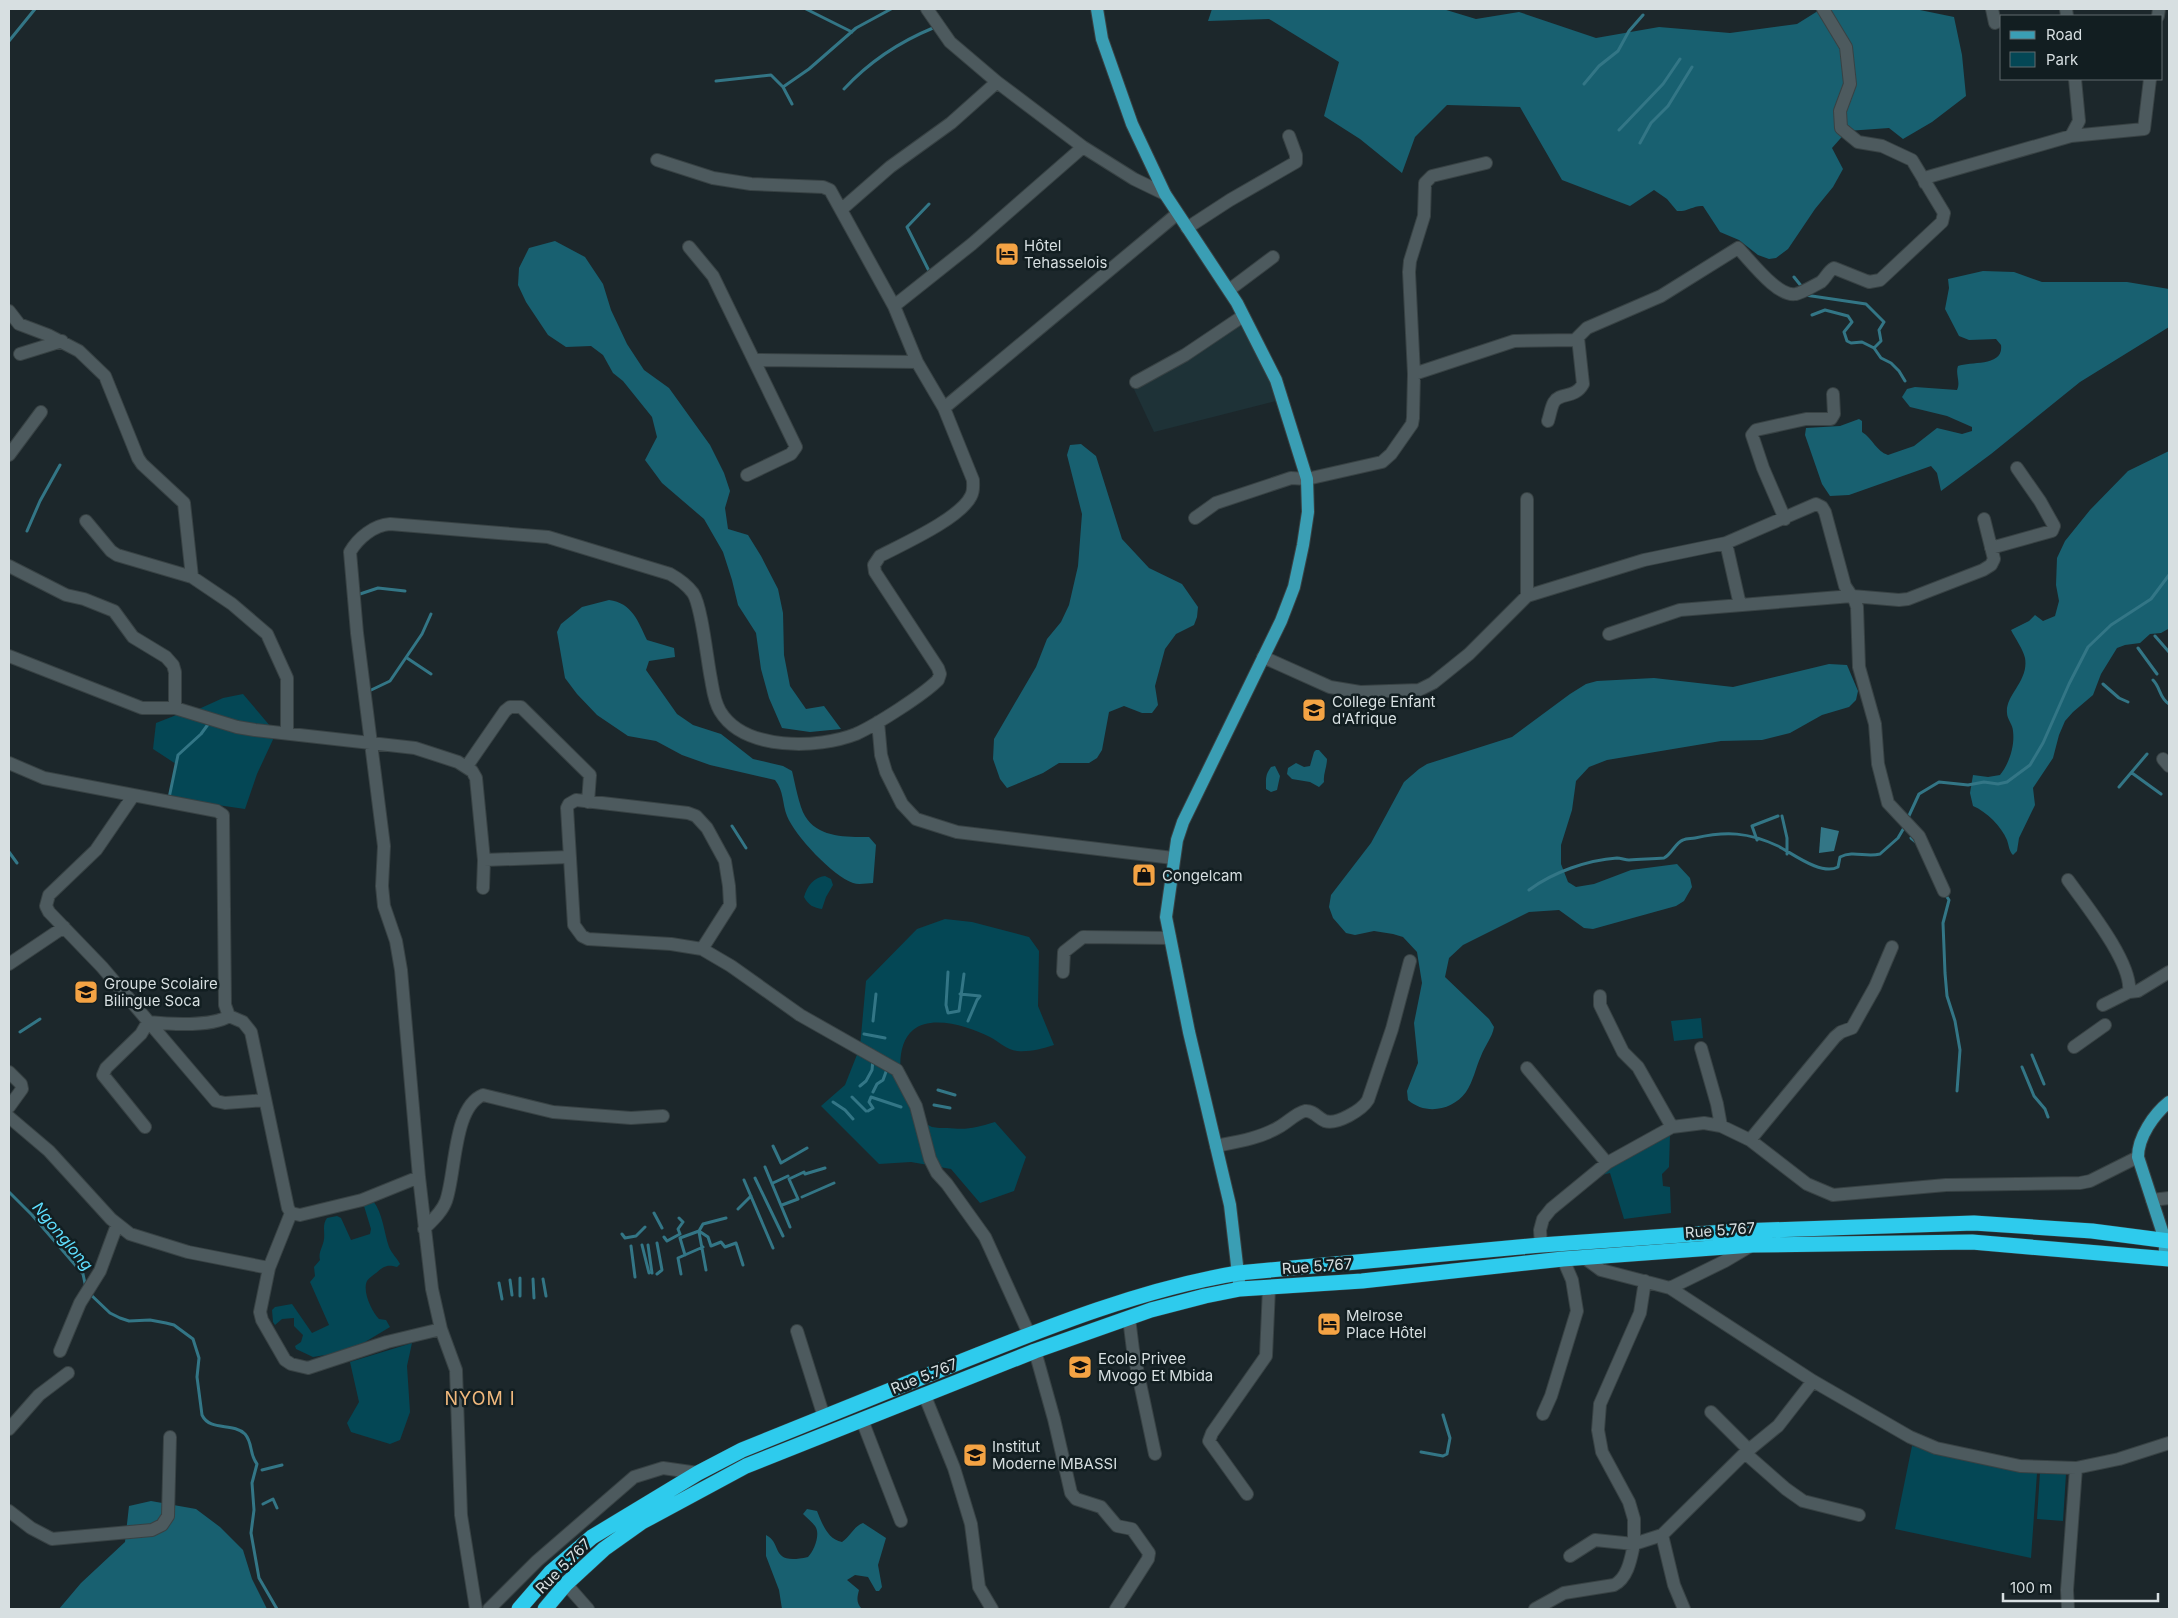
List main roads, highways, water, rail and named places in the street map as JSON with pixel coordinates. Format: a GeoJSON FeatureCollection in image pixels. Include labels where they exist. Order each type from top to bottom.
{"type":"FeatureCollection","features":[{"type":"Feature","properties":{"kind":"highway"},"geometry":{"type":"LineString","coordinates":[[519,1609],[551,1572],[592,1537],[698,1473],[742,1450],[1029,1334],[1143,1295],[1198,1280],[1238,1273],[1542,1245],[1739,1231],[1974,1223],[2092,1231],[2167,1240]]}},
{"type":"Feature","properties":{"kind":"highway","name":"Rue 5.767"},"geometry":{"type":"LineString","coordinates":[[545,1609],[566,1584],[604,1549],[642,1522],[746,1466],[1035,1351],[1151,1310],[1240,1289],[1362,1280],[1563,1259],[1586,1259],[1752,1245],[1972,1242],[2167,1258]]}},
{"type":"Feature","properties":{"kind":"main road"},"geometry":{"type":"LineString","coordinates":[[1097,9],[1102,40],[1132,124],[1165,194],[1229,290],[1276,380],[1307,479],[1308,512],[1294,587],[1176,840],[1166,917],[1189,1032],[1230,1205],[1240,1289]]}},
{"type":"Feature","properties":{"kind":"main road"},"geometry":{"type":"LineString","coordinates":[[2167,1258],[2167,1240],[2138,1156],[2138,1148],[2148,1126],[2169,1102]]}},
{"type":"Feature","properties":{"kind":"waterway","name":"Ngonglong"},"geometry":{"type":"LineString","coordinates":[[9,41],[35,9]]}},
{"type":"Feature","properties":{"kind":"waterway"},"geometry":{"type":"LineString","coordinates":[[806,9],[852,32]]}},
{"type":"Feature","properties":{"kind":"waterway"},"geometry":{"type":"LineString","coordinates":[[783,87],[809,69],[856,28],[891,9]]}},
{"type":"Feature","properties":{"kind":"waterway"},"geometry":{"type":"LineString","coordinates":[[1584,84],[1599,66],[1618,51],[1629,31],[1643,15]]}},
{"type":"Feature","properties":{"kind":"waterway"},"geometry":{"type":"LineString","coordinates":[[844,89],[885,54],[933,28]]}},
{"type":"Feature","properties":{"kind":"waterway"},"geometry":{"type":"LineString","coordinates":[[1619,130],[1663,84],[1680,59]]}},
{"type":"Feature","properties":{"kind":"waterway"},"geometry":{"type":"LineString","coordinates":[[1640,143],[1651,123],[1668,106],[1692,67]]}},
{"type":"Feature","properties":{"kind":"waterway"},"geometry":{"type":"LineString","coordinates":[[716,81],[771,75],[783,87],[792,104]]}},
{"type":"Feature","properties":{"kind":"waterway"},"geometry":{"type":"LineString","coordinates":[[929,204],[907,227],[930,273]]}},
{"type":"Feature","properties":{"kind":"waterway"},"geometry":{"type":"LineString","coordinates":[[1794,277],[1802,287]]}},
{"type":"Feature","properties":{"kind":"waterway"},"geometry":{"type":"LineString","coordinates":[[1805,295],[1866,304],[1884,322],[1879,330],[1881,341],[1874,348]]}},
{"type":"Feature","properties":{"kind":"waterway"},"geometry":{"type":"LineString","coordinates":[[1812,315],[1825,310],[1848,316],[1852,322],[1844,332],[1847,341],[1851,343],[1862,342],[1874,348],[1881,358],[1891,363],[1899,371],[1905,381]]}},
{"type":"Feature","properties":{"kind":"waterway"},"geometry":{"type":"LineString","coordinates":[[27,531],[40,501],[60,465]]}},
{"type":"Feature","properties":{"kind":"waterway"},"geometry":{"type":"LineString","coordinates":[[1907,820],[1919,794],[1939,782],[1968,785],[1984,782],[1998,784],[2007,782],[2030,765],[2043,743],[2088,647],[2111,625],[2151,599],[2169,575]]}},
{"type":"Feature","properties":{"kind":"waterway"},"geometry":{"type":"LineString","coordinates":[[357,595],[378,588],[405,591]]}},
{"type":"Feature","properties":{"kind":"waterway"},"geometry":{"type":"LineString","coordinates":[[367,692],[390,681],[422,634],[431,614]]}},
{"type":"Feature","properties":{"kind":"waterway"},"geometry":{"type":"LineString","coordinates":[[2155,636],[2169,652]]}},
{"type":"Feature","properties":{"kind":"waterway"},"geometry":{"type":"LineString","coordinates":[[2138,648],[2157,674]]}},
{"type":"Feature","properties":{"kind":"waterway"},"geometry":{"type":"LineString","coordinates":[[407,658],[431,674]]}},
{"type":"Feature","properties":{"kind":"waterway"},"geometry":{"type":"LineString","coordinates":[[2153,680],[2163,699],[2169,704]]}},
{"type":"Feature","properties":{"kind":"waterway"},"geometry":{"type":"LineString","coordinates":[[2103,684],[2119,698],[2128,702]]}},
{"type":"Feature","properties":{"kind":"waterway"},"geometry":{"type":"LineString","coordinates":[[169,798],[178,755],[201,734],[209,723]]}},
{"type":"Feature","properties":{"kind":"waterway"},"geometry":{"type":"LineString","coordinates":[[2119,787],[2147,754]]}},
{"type":"Feature","properties":{"kind":"waterway"},"geometry":{"type":"LineString","coordinates":[[2132,773],[2161,794]]}},
{"type":"Feature","properties":{"kind":"waterway"},"geometry":{"type":"LineString","coordinates":[[1757,840],[1752,826],[1778,816]]}},
{"type":"Feature","properties":{"kind":"waterway"},"geometry":{"type":"LineString","coordinates":[[1782,816],[1787,838],[1787,854]]}},
{"type":"Feature","properties":{"kind":"waterway"},"geometry":{"type":"LineString","coordinates":[[732,826],[746,848]]}},
{"type":"Feature","properties":{"kind":"waterway"},"geometry":{"type":"LineString","coordinates":[[1529,890],[1560,872],[1583,864],[1617,858],[1629,860],[1664,858],[1683,840],[1717,834],[1747,835],[1767,841],[1815,866],[1831,869],[1838,867],[1840,857],[1845,855],[1880,854],[1898,838],[1905,826]]}},
{"type":"Feature","properties":{"kind":"waterway"},"geometry":{"type":"LineString","coordinates":[[1911,838],[1917,843]]}},
{"type":"Feature","properties":{"kind":"waterway"},"geometry":{"type":"LineString","coordinates":[[9,852],[17,863]]}},
{"type":"Feature","properties":{"kind":"waterway"},"geometry":{"type":"LineString","coordinates":[[1945,894],[1949,900],[1943,923],[1947,996],[1955,1021],[1960,1050],[1957,1091]]}},
{"type":"Feature","properties":{"kind":"waterway"},"geometry":{"type":"LineString","coordinates":[[948,972],[946,1005],[948,1013],[959,1011],[964,974]]}},
{"type":"Feature","properties":{"kind":"waterway"},"geometry":{"type":"LineString","coordinates":[[873,1021],[876,994]]}},
{"type":"Feature","properties":{"kind":"waterway"},"geometry":{"type":"LineString","coordinates":[[960,994],[980,996],[968,1021]]}},
{"type":"Feature","properties":{"kind":"waterway"},"geometry":{"type":"LineString","coordinates":[[20,1032],[40,1019]]}},
{"type":"Feature","properties":{"kind":"waterway"},"geometry":{"type":"LineString","coordinates":[[864,1034],[885,1038]]}},
{"type":"Feature","properties":{"kind":"waterway"},"geometry":{"type":"LineString","coordinates":[[2032,1055],[2044,1084]]}},
{"type":"Feature","properties":{"kind":"waterway"},"geometry":{"type":"LineString","coordinates":[[860,1086],[866,1081],[872,1070],[873,1060]]}},
{"type":"Feature","properties":{"kind":"waterway"},"geometry":{"type":"LineString","coordinates":[[2022,1067],[2034,1096],[2045,1109],[2048,1117]]}},
{"type":"Feature","properties":{"kind":"waterway"},"geometry":{"type":"LineString","coordinates":[[873,1092],[877,1084],[883,1080],[887,1069]]}},
{"type":"Feature","properties":{"kind":"waterway"},"geometry":{"type":"LineString","coordinates":[[938,1090],[955,1095]]}},
{"type":"Feature","properties":{"kind":"waterway"},"geometry":{"type":"LineString","coordinates":[[852,1097],[866,1111]]}},
{"type":"Feature","properties":{"kind":"waterway"},"geometry":{"type":"LineString","coordinates":[[868,1111],[873,1108],[869,1102],[871,1097],[901,1107]]}},
{"type":"Feature","properties":{"kind":"waterway"},"geometry":{"type":"LineString","coordinates":[[833,1102],[845,1110],[853,1119]]}},
{"type":"Feature","properties":{"kind":"waterway"},"geometry":{"type":"LineString","coordinates":[[934,1105],[950,1108]]}},
{"type":"Feature","properties":{"kind":"waterway"},"geometry":{"type":"LineString","coordinates":[[773,1146],[781,1163],[807,1148]]}},
{"type":"Feature","properties":{"kind":"waterway"},"geometry":{"type":"LineString","coordinates":[[765,1167],[790,1227]]}},
{"type":"Feature","properties":{"kind":"waterway"},"geometry":{"type":"LineString","coordinates":[[805,1174],[825,1168]]}},
{"type":"Feature","properties":{"kind":"waterway"},"geometry":{"type":"LineString","coordinates":[[782,1205],[798,1199],[789,1179],[804,1172]]}},
{"type":"Feature","properties":{"kind":"waterway"},"geometry":{"type":"LineString","coordinates":[[773,1183],[788,1176]]}},
{"type":"Feature","properties":{"kind":"waterway"},"geometry":{"type":"LineString","coordinates":[[755,1178],[783,1236]]}},
{"type":"Feature","properties":{"kind":"waterway"},"geometry":{"type":"LineString","coordinates":[[744,1180],[773,1248]]}},
{"type":"Feature","properties":{"kind":"waterway"},"geometry":{"type":"LineString","coordinates":[[802,1197],[834,1183]]}},
{"type":"Feature","properties":{"kind":"waterway","name":"Ngonglong"},"geometry":{"type":"LineString","coordinates":[[9,1192],[32,1215],[83,1274],[86,1288]]}},
{"type":"Feature","properties":{"kind":"waterway"},"geometry":{"type":"LineString","coordinates":[[738,1209],[751,1196]]}},
{"type":"Feature","properties":{"kind":"waterway"},"geometry":{"type":"LineString","coordinates":[[654,1213],[662,1228]]}},
{"type":"Feature","properties":{"kind":"waterway"},"geometry":{"type":"LineString","coordinates":[[664,1237],[667,1241],[680,1234],[678,1229],[683,1222],[679,1218]]}},
{"type":"Feature","properties":{"kind":"waterway"},"geometry":{"type":"LineString","coordinates":[[699,1231],[703,1224],[726,1218]]}},
{"type":"Feature","properties":{"kind":"waterway"},"geometry":{"type":"LineString","coordinates":[[622,1234],[625,1238],[636,1236],[645,1227]]}},
{"type":"Feature","properties":{"kind":"waterway"},"geometry":{"type":"LineString","coordinates":[[685,1255],[680,1238],[699,1231],[708,1237],[711,1246],[721,1242],[725,1247],[736,1243],[743,1265]]}},
{"type":"Feature","properties":{"kind":"waterway"},"geometry":{"type":"LineString","coordinates":[[699,1232],[706,1270]]}},
{"type":"Feature","properties":{"kind":"waterway"},"geometry":{"type":"LineString","coordinates":[[657,1243],[662,1270],[657,1274]]}},
{"type":"Feature","properties":{"kind":"waterway"},"geometry":{"type":"LineString","coordinates":[[642,1245],[649,1273]]}},
{"type":"Feature","properties":{"kind":"waterway"},"geometry":{"type":"LineString","coordinates":[[648,1245],[652,1273]]}},
{"type":"Feature","properties":{"kind":"waterway"},"geometry":{"type":"LineString","coordinates":[[631,1246],[635,1277]]}},
{"type":"Feature","properties":{"kind":"waterway"},"geometry":{"type":"LineString","coordinates":[[681,1274],[678,1258],[703,1247]]}},
{"type":"Feature","properties":{"kind":"waterway"},"geometry":{"type":"LineString","coordinates":[[520,1278],[520,1296]]}},
{"type":"Feature","properties":{"kind":"waterway"},"geometry":{"type":"LineString","coordinates":[[533,1279],[534,1298]]}},
{"type":"Feature","properties":{"kind":"waterway"},"geometry":{"type":"LineString","coordinates":[[543,1279],[546,1296]]}},
{"type":"Feature","properties":{"kind":"waterway"},"geometry":{"type":"LineString","coordinates":[[510,1280],[512,1295]]}},
{"type":"Feature","properties":{"kind":"waterway"},"geometry":{"type":"LineString","coordinates":[[499,1283],[502,1299]]}},
{"type":"Feature","properties":{"kind":"waterway","name":"Ngonglong"},"geometry":{"type":"LineString","coordinates":[[89,1293],[110,1313],[120,1318],[129,1321],[150,1320],[174,1325],[193,1339],[199,1358],[197,1377],[202,1415],[210,1423],[234,1428],[245,1434],[257,1464],[252,1483],[254,1510],[251,1533],[259,1578],[277,1609]]}},
{"type":"Feature","properties":{"kind":"waterway"},"geometry":{"type":"LineString","coordinates":[[1421,1452],[1443,1456],[1447,1454],[1450,1438],[1443,1415]]}},
{"type":"Feature","properties":{"kind":"waterway"},"geometry":{"type":"LineString","coordinates":[[262,1470],[282,1465]]}},
{"type":"Feature","properties":{"kind":"waterway"},"geometry":{"type":"LineString","coordinates":[[263,1504],[273,1499],[277,1508]]}},
{"type":"Feature","properties":{"kind":"place","name":"Hôtel Tehasselois"},"geometry":{"type":"Point","coordinates":[1007,254]}},
{"type":"Feature","properties":{"kind":"place","name":"College Enfant d'Afrique"},"geometry":{"type":"Point","coordinates":[1314,710]}},
{"type":"Feature","properties":{"kind":"place","name":"Congelcam"},"geometry":{"type":"Point","coordinates":[1144,875]}},
{"type":"Feature","properties":{"kind":"place","name":"Groupe Scolaire Bilingue Soca"},"geometry":{"type":"Point","coordinates":[86,992]}},
{"type":"Feature","properties":{"kind":"place","name":"Melrose Place Hôtel"},"geometry":{"type":"Point","coordinates":[1329,1324]}},
{"type":"Feature","properties":{"kind":"place","name":"Ecole Privee Mvogo Et Mbida"},"geometry":{"type":"Point","coordinates":[1080,1367]}},
{"type":"Feature","properties":{"kind":"place","name":"Institut Moderne MBASSI"},"geometry":{"type":"Point","coordinates":[975,1455]}},
{"type":"Feature","properties":{"kind":"district","name":"NYOM I"},"geometry":{"type":"Point","coordinates":[480,1398]}}]}
